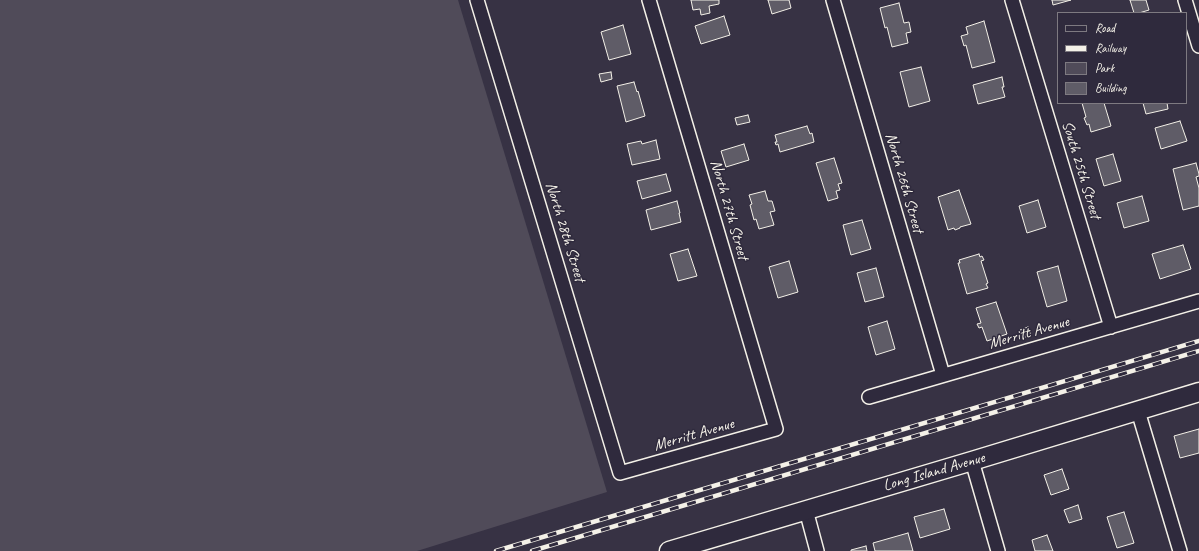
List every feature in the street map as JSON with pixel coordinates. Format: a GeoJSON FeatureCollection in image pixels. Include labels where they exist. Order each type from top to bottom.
{"type":"FeatureCollection","features":[{"type":"Feature","properties":{"kind":"street","name":"North 28th Street"},"geometry":{"type":"LineString","coordinates":[[477,0],[620,473]]}},
{"type":"Feature","properties":{"kind":"street","name":"North 27th Street"},"geometry":{"type":"LineString","coordinates":[[649,0],[776,429]]}},
{"type":"Feature","properties":{"kind":"street","name":"North 26th Street"},"geometry":{"type":"LineString","coordinates":[[833,0],[943,375]]}},
{"type":"Feature","properties":{"kind":"street","name":"South 25th Street"},"geometry":{"type":"LineString","coordinates":[[1012,0],[1111,327]]}},
{"type":"Feature","properties":{"kind":"street"},"geometry":{"type":"LineString","coordinates":[[1185,0],[1199,46]]}},
{"type":"Feature","properties":{"kind":"street","name":"Merritt Avenue"},"geometry":{"type":"LineString","coordinates":[[869,397],[1199,301]]}},
{"type":"Feature","properties":{"kind":"street","name":"Long Island Avenue"},"geometry":{"type":"LineString","coordinates":[[669,551],[1199,392]]}},
{"type":"Feature","properties":{"kind":"street"},"geometry":{"type":"LineString","coordinates":[[1138,411],[1180,551]]}},
{"type":"Feature","properties":{"kind":"street","name":"Merritt Avenue"},"geometry":{"type":"LineString","coordinates":[[620,473],[776,429]]}},
{"type":"Feature","properties":{"kind":"street"},"geometry":{"type":"LineString","coordinates":[[972,461],[998,551]]}},
{"type":"Feature","properties":{"kind":"street"},"geometry":{"type":"LineString","coordinates":[[806,510],[817,551]]}},
{"type":"Feature","properties":{"kind":"green space"},"geometry":{"type":"Polygon","coordinates":[[[0,0],[458,0],[607,492],[417,551],[0,551],[0,0]]]}},
{"type":"Feature","properties":{"kind":"building"},"geometry":{"type":"Polygon","coordinates":[[[691,0],[719,0],[719,4],[709,6],[710,13],[701,15],[700,9],[693,10],[691,0]]]}},
{"type":"Feature","properties":{"kind":"building"},"geometry":{"type":"Polygon","coordinates":[[[768,0],[789,0],[791,8],[772,14],[768,0]]]}},
{"type":"Feature","properties":{"kind":"building"},"geometry":{"type":"Polygon","coordinates":[[[1052,0],[1071,0],[1053,5],[1052,0]]]}},
{"type":"Feature","properties":{"kind":"building"},"geometry":{"type":"Polygon","coordinates":[[[1130,0],[1146,0],[1149,10],[1134,12],[1130,0]]]}},
{"type":"Feature","properties":{"kind":"building"},"geometry":{"type":"Polygon","coordinates":[[[899,3],[904,23],[909,22],[911,32],[906,33],[908,43],[892,47],[880,8],[899,3]]]}},
{"type":"Feature","properties":{"kind":"building"},"geometry":{"type":"Polygon","coordinates":[[[724,16],[730,35],[701,44],[695,26],[724,16]]]}},
{"type":"Feature","properties":{"kind":"building"},"geometry":{"type":"Polygon","coordinates":[[[984,21],[995,62],[972,68],[966,45],[964,46],[961,36],[968,34],[966,27],[984,21]]]}},
{"type":"Feature","properties":{"kind":"building"},"geometry":{"type":"Polygon","coordinates":[[[623,25],[631,54],[609,60],[601,32],[623,25]]]}},
{"type":"Feature","properties":{"kind":"building"},"geometry":{"type":"Polygon","coordinates":[[[921,67],[930,101],[909,107],[900,72],[921,67]]]}},
{"type":"Feature","properties":{"kind":"building"},"geometry":{"type":"Polygon","coordinates":[[[611,72],[612,79],[601,82],[599,74],[611,72]]]}},
{"type":"Feature","properties":{"kind":"building"},"geometry":{"type":"Polygon","coordinates":[[[1002,77],[1004,87],[1002,87],[1005,97],[978,104],[973,85],[1002,77]]]}},
{"type":"Feature","properties":{"kind":"building"},"geometry":{"type":"Polygon","coordinates":[[[634,82],[645,116],[626,122],[617,86],[634,82]]]}},
{"type":"Feature","properties":{"kind":"building"},"geometry":{"type":"Polygon","coordinates":[[[1082,104],[1104,104],[1111,126],[1091,132],[1089,124],[1087,125],[1084,118],[1086,117],[1082,104]]]}},
{"type":"Feature","properties":{"kind":"building"},"geometry":{"type":"Polygon","coordinates":[[[1143,104],[1167,104],[1168,109],[1146,114],[1143,104]]]}},
{"type":"Feature","properties":{"kind":"building"},"geometry":{"type":"Polygon","coordinates":[[[748,115],[750,122],[737,125],[735,118],[748,115]]]}},
{"type":"Feature","properties":{"kind":"building"},"geometry":{"type":"Polygon","coordinates":[[[1180,121],[1187,141],[1161,149],[1155,128],[1180,121]]]}},
{"type":"Feature","properties":{"kind":"building"},"geometry":{"type":"Polygon","coordinates":[[[807,126],[810,134],[812,133],[814,142],[780,152],[778,144],[776,145],[775,142],[777,142],[775,135],[807,126]]]}},
{"type":"Feature","properties":{"kind":"building"},"geometry":{"type":"Polygon","coordinates":[[[656,140],[660,159],[632,165],[627,144],[641,141],[642,144],[656,140]]]}},
{"type":"Feature","properties":{"kind":"building"},"geometry":{"type":"Polygon","coordinates":[[[744,144],[749,160],[726,167],[721,151],[744,144]]]}},
{"type":"Feature","properties":{"kind":"building"},"geometry":{"type":"Polygon","coordinates":[[[1113,154],[1121,181],[1104,186],[1096,159],[1113,154]]]}},
{"type":"Feature","properties":{"kind":"building"},"geometry":{"type":"Polygon","coordinates":[[[834,158],[842,183],[838,184],[840,190],[836,191],[838,198],[828,201],[816,163],[834,158]]]}},
{"type":"Feature","properties":{"kind":"building"},"geometry":{"type":"Polygon","coordinates":[[[1196,163],[1199,174],[1199,176],[1196,177],[1199,188],[1199,206],[1183,210],[1173,169],[1196,163]]]}},
{"type":"Feature","properties":{"kind":"building"},"geometry":{"type":"Polygon","coordinates":[[[666,174],[671,191],[642,199],[637,181],[666,174]]]}},
{"type":"Feature","properties":{"kind":"building"},"geometry":{"type":"Polygon","coordinates":[[[959,190],[971,224],[955,230],[954,228],[948,230],[938,197],[959,190]]]}},
{"type":"Feature","properties":{"kind":"building"},"geometry":{"type":"Polygon","coordinates":[[[765,191],[768,201],[772,201],[775,211],[770,212],[774,225],[759,229],[756,219],[754,220],[749,195],[765,191]]]}},
{"type":"Feature","properties":{"kind":"building"},"geometry":{"type":"Polygon","coordinates":[[[1142,196],[1149,221],[1124,228],[1117,203],[1142,196]]]}},
{"type":"Feature","properties":{"kind":"building"},"geometry":{"type":"Polygon","coordinates":[[[1038,200],[1046,227],[1027,233],[1019,206],[1038,200]]]}},
{"type":"Feature","properties":{"kind":"building"},"geometry":{"type":"Polygon","coordinates":[[[677,201],[681,222],[651,230],[646,210],[677,201]]]}},
{"type":"Feature","properties":{"kind":"building"},"geometry":{"type":"Polygon","coordinates":[[[862,220],[871,249],[851,255],[843,225],[862,220]]]}},
{"type":"Feature","properties":{"kind":"building"},"geometry":{"type":"Polygon","coordinates":[[[1183,245],[1191,269],[1160,279],[1152,254],[1183,245]]]}},
{"type":"Feature","properties":{"kind":"building"},"geometry":{"type":"Polygon","coordinates":[[[688,249],[697,276],[678,281],[670,254],[688,249]]]}},
{"type":"Feature","properties":{"kind":"building"},"geometry":{"type":"Polygon","coordinates":[[[979,254],[984,260],[981,261],[988,283],[986,284],[988,288],[967,294],[958,263],[960,263],[959,260],[979,254]]]}},
{"type":"Feature","properties":{"kind":"building"},"geometry":{"type":"Polygon","coordinates":[[[789,261],[798,292],[778,298],[769,267],[789,261]]]}},
{"type":"Feature","properties":{"kind":"building"},"geometry":{"type":"Polygon","coordinates":[[[1058,266],[1067,301],[1047,307],[1037,272],[1058,266]]]}},
{"type":"Feature","properties":{"kind":"building"},"geometry":{"type":"Polygon","coordinates":[[[876,268],[884,297],[865,302],[857,273],[876,268]]]}},
{"type":"Feature","properties":{"kind":"building"},"geometry":{"type":"Polygon","coordinates":[[[996,302],[1007,334],[987,341],[982,327],[979,328],[977,324],[981,323],[976,308],[996,302]]]}},
{"type":"Feature","properties":{"kind":"building"},"geometry":{"type":"Polygon","coordinates":[[[887,321],[895,349],[876,355],[868,327],[887,321]]]}},
{"type":"Feature","properties":{"kind":"building"},"geometry":{"type":"Polygon","coordinates":[[[1028,327],[1031,335],[1023,338],[1020,330],[1028,327]]]}},
{"type":"Feature","properties":{"kind":"building"},"geometry":{"type":"Polygon","coordinates":[[[1199,429],[1199,453],[1180,458],[1174,436],[1199,429]]]}},
{"type":"Feature","properties":{"kind":"building"},"geometry":{"type":"Polygon","coordinates":[[[1062,469],[1069,489],[1051,495],[1044,475],[1062,469]]]}},
{"type":"Feature","properties":{"kind":"building"},"geometry":{"type":"Polygon","coordinates":[[[1078,505],[1082,519],[1069,523],[1064,510],[1078,505]]]}},
{"type":"Feature","properties":{"kind":"building"},"geometry":{"type":"Polygon","coordinates":[[[944,509],[950,529],[920,538],[914,517],[944,509]]]}},
{"type":"Feature","properties":{"kind":"building"},"geometry":{"type":"Polygon","coordinates":[[[1124,512],[1134,543],[1117,548],[1107,517],[1124,512]]]}},
{"type":"Feature","properties":{"kind":"building"},"geometry":{"type":"Polygon","coordinates":[[[908,533],[913,551],[875,551],[873,543],[908,533]]]}},
{"type":"Feature","properties":{"kind":"building"},"geometry":{"type":"Polygon","coordinates":[[[1047,535],[1053,551],[1035,551],[1032,540],[1047,535]]]}},
{"type":"Feature","properties":{"kind":"building"},"geometry":{"type":"Polygon","coordinates":[[[866,546],[867,551],[851,551],[851,550],[866,546]]]}},
{"type":"Feature","properties":{"kind":"railway"},"geometry":{"type":"LineString","coordinates":[[496,551],[1199,341]]}},
{"type":"Feature","properties":{"kind":"railway"},"geometry":{"type":"LineString","coordinates":[[532,551],[1199,351]]}}]}
